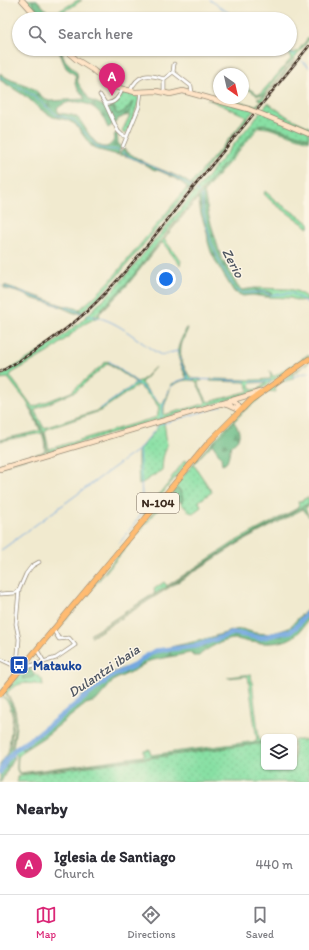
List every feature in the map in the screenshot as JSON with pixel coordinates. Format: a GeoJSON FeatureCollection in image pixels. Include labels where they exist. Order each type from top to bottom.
{"type":"FeatureCollection","features":[{"type":"Feature","properties":{"kind":"main road","name":"N-104"},"geometry":{"type":"LineString","coordinates":[[0,693],[19,668],[54,629],[195,458],[240,410],[262,391],[309,359]]}},
{"type":"Feature","properties":{"kind":"street"},"geometry":{"type":"LineString","coordinates":[[22,0],[33,12]]}},
{"type":"Feature","properties":{"kind":"street"},"geometry":{"type":"LineString","coordinates":[[72,56],[93,70],[111,86],[122,90],[130,92],[157,91],[170,94],[183,91],[192,93],[248,109],[309,134]]}},
{"type":"Feature","properties":{"kind":"street"},"geometry":{"type":"LineString","coordinates":[[164,92],[164,79],[172,72],[174,64]]}},
{"type":"Feature","properties":{"kind":"street"},"geometry":{"type":"LineString","coordinates":[[172,72],[191,86],[192,93]]}},
{"type":"Feature","properties":{"kind":"street"},"geometry":{"type":"LineString","coordinates":[[130,92],[133,85],[143,75],[150,75],[164,79]]}},
{"type":"Feature","properties":{"kind":"street"},"geometry":{"type":"LineString","coordinates":[[105,103],[108,104],[116,100],[122,90]]}},
{"type":"Feature","properties":{"kind":"street"},"geometry":{"type":"LineString","coordinates":[[123,146],[139,107],[141,92]]}},
{"type":"Feature","properties":{"kind":"street"},"geometry":{"type":"LineString","coordinates":[[100,95],[118,131],[127,138]]}},
{"type":"Feature","properties":{"kind":"street"},"geometry":{"type":"LineString","coordinates":[[0,469],[218,404],[230,403],[262,391]]}},
{"type":"Feature","properties":{"kind":"street"},"geometry":{"type":"LineString","coordinates":[[230,403],[240,410]]}},
{"type":"Feature","properties":{"kind":"street"},"geometry":{"type":"LineString","coordinates":[[230,403],[234,416]]}},
{"type":"Feature","properties":{"kind":"street"},"geometry":{"type":"LineString","coordinates":[[19,668],[19,638],[16,624],[19,590],[26,574],[32,566],[39,562]]}},
{"type":"Feature","properties":{"kind":"street"},"geometry":{"type":"LineString","coordinates":[[0,594],[16,593],[19,590]]}},
{"type":"Feature","properties":{"kind":"street"},"geometry":{"type":"LineString","coordinates":[[0,659],[19,668],[56,658],[75,645],[69,638],[59,638],[54,629]]}},
{"type":"Feature","properties":{"kind":"street"},"geometry":{"type":"LineString","coordinates":[[37,649],[44,662]]}},
{"type":"Feature","properties":{"kind":"green space"},"geometry":{"type":"Polygon","coordinates":[[[24,0],[32,0],[33,5],[39,12],[34,12],[24,0]]]}},
{"type":"Feature","properties":{"kind":"green space"},"geometry":{"type":"Polygon","coordinates":[[[32,0],[37,0],[48,12],[39,12],[33,5],[32,0]]]}},
{"type":"Feature","properties":{"kind":"green space"},"geometry":{"type":"Polygon","coordinates":[[[78,0],[82,0],[70,8],[62,12],[57,12],[78,0]]]}},
{"type":"Feature","properties":{"kind":"green space"},"geometry":{"type":"Polygon","coordinates":[[[309,37],[297,55],[298,51],[309,37]]]}},
{"type":"Feature","properties":{"kind":"green space"},"geometry":{"type":"Polygon","coordinates":[[[61,56],[63,56],[77,73],[78,83],[90,100],[115,109],[115,112],[118,114],[125,111],[133,101],[129,112],[108,128],[103,117],[98,111],[87,104],[81,102],[68,103],[57,109],[59,113],[78,118],[94,140],[99,145],[104,147],[110,145],[115,138],[114,135],[117,133],[118,143],[121,146],[118,155],[99,150],[91,146],[75,124],[67,120],[53,117],[40,109],[28,98],[0,80],[0,73],[34,89],[42,97],[49,101],[85,99],[75,84],[75,75],[66,68],[61,56]]]}},
{"type":"Feature","properties":{"kind":"green space"},"geometry":{"type":"Polygon","coordinates":[[[290,56],[296,56],[263,95],[257,95],[249,89],[258,94],[261,93],[291,59],[290,56]]]}},
{"type":"Feature","properties":{"kind":"green space"},"geometry":{"type":"Polygon","coordinates":[[[296,59],[193,185],[191,184],[238,128],[246,116],[218,104],[231,104],[250,108],[238,104],[255,106],[261,101],[257,98],[261,98],[266,94],[296,59]]]}},
{"type":"Feature","properties":{"kind":"green space"},"geometry":{"type":"Polygon","coordinates":[[[123,93],[134,94],[139,99],[132,122],[124,134],[122,131],[130,115],[125,116],[130,112],[131,104],[126,110],[118,114],[115,112],[115,108],[109,106],[116,102],[123,93]]]}},
{"type":"Feature","properties":{"kind":"green space"},"geometry":{"type":"Polygon","coordinates":[[[268,103],[288,117],[309,127],[309,138],[263,124],[258,125],[172,225],[128,282],[93,317],[94,318],[125,286],[168,234],[164,239],[181,261],[180,265],[163,243],[161,243],[125,288],[99,314],[100,316],[84,324],[52,350],[12,373],[10,376],[33,407],[71,392],[107,361],[137,382],[142,380],[155,367],[141,383],[160,405],[164,401],[171,386],[172,384],[187,378],[185,375],[188,374],[193,379],[201,379],[202,381],[198,381],[198,383],[207,401],[209,402],[249,391],[247,384],[244,382],[210,381],[211,379],[271,379],[270,371],[273,376],[275,376],[309,354],[309,356],[258,391],[48,452],[44,433],[31,408],[45,438],[46,452],[0,466],[43,452],[45,450],[42,433],[0,441],[40,430],[27,402],[8,378],[0,379],[0,376],[55,342],[79,323],[117,286],[268,103]],[[108,363],[76,391],[36,409],[35,411],[44,428],[99,410],[135,384],[135,382],[108,363]],[[181,381],[171,386],[164,407],[164,415],[204,404],[206,402],[196,381],[181,381]],[[266,382],[252,383],[250,385],[252,390],[259,389],[266,382]],[[138,385],[100,411],[47,429],[45,432],[49,449],[157,417],[159,408],[154,400],[138,385]]]}},
{"type":"Feature","properties":{"kind":"green space"},"geometry":{"type":"Polygon","coordinates":[[[264,125],[309,139],[309,141],[268,128],[259,127],[204,192],[203,191],[256,127],[264,125]]]}},
{"type":"Feature","properties":{"kind":"green space"},"geometry":{"type":"Polygon","coordinates":[[[123,149],[143,162],[178,176],[193,186],[189,190],[186,189],[187,187],[181,182],[170,176],[131,158],[119,155],[123,149]]]}},
{"type":"Feature","properties":{"kind":"green space"},"geometry":{"type":"Polygon","coordinates":[[[186,189],[189,190],[119,274],[100,296],[81,313],[80,309],[110,281],[186,189]]]}},
{"type":"Feature","properties":{"kind":"green space"},"geometry":{"type":"Polygon","coordinates":[[[203,191],[221,257],[238,287],[242,290],[255,288],[257,291],[269,292],[272,294],[266,297],[252,295],[243,296],[234,292],[211,252],[198,197],[203,191]]]}},
{"type":"Feature","properties":{"kind":"green space"},"geometry":{"type":"Polygon","coordinates":[[[265,191],[276,201],[309,223],[309,228],[272,202],[264,194],[265,191]]]}},
{"type":"Feature","properties":{"kind":"green space"},"geometry":{"type":"Polygon","coordinates":[[[188,210],[168,234],[175,224],[188,210]]]}},
{"type":"Feature","properties":{"kind":"green space"},"geometry":{"type":"Polygon","coordinates":[[[4,285],[62,305],[80,309],[81,313],[74,313],[54,304],[6,289],[4,288],[4,285]]]}},
{"type":"Feature","properties":{"kind":"green space"},"geometry":{"type":"Polygon","coordinates":[[[255,288],[289,289],[297,291],[309,299],[309,301],[299,301],[290,298],[266,297],[271,293],[257,291],[255,288]]]}},
{"type":"Feature","properties":{"kind":"green space"},"geometry":{"type":"Polygon","coordinates":[[[187,327],[188,328],[181,345],[182,361],[188,374],[185,375],[179,360],[178,347],[187,327]]]}},
{"type":"Feature","properties":{"kind":"green space"},"geometry":{"type":"Polygon","coordinates":[[[309,362],[293,374],[293,379],[282,382],[275,387],[276,392],[269,391],[244,411],[198,459],[194,465],[212,492],[199,501],[201,507],[193,513],[189,512],[181,503],[183,499],[180,490],[176,488],[58,628],[203,452],[242,412],[256,399],[309,362]]]}},
{"type":"Feature","properties":{"kind":"green space"},"geometry":{"type":"Polygon","coordinates":[[[164,421],[167,445],[163,458],[162,470],[139,485],[138,451],[157,428],[158,423],[164,421]]]}},
{"type":"Feature","properties":{"kind":"green space"},"geometry":{"type":"Polygon","coordinates":[[[234,422],[239,432],[239,437],[231,445],[228,459],[225,464],[222,465],[221,457],[212,444],[234,422]]]}},
{"type":"Feature","properties":{"kind":"green space"},"geometry":{"type":"Polygon","coordinates":[[[185,460],[188,462],[144,516],[144,513],[172,479],[171,478],[185,460]]]}},
{"type":"Feature","properties":{"kind":"green space"},"geometry":{"type":"Polygon","coordinates":[[[176,488],[180,490],[183,499],[181,503],[172,492],[176,488]]]}},
{"type":"Feature","properties":{"kind":"green space"},"geometry":{"type":"Polygon","coordinates":[[[308,497],[309,503],[233,545],[90,635],[155,593],[154,589],[164,582],[167,586],[236,541],[296,509],[299,506],[298,502],[308,497]]]}},
{"type":"Feature","properties":{"kind":"green space"},"geometry":{"type":"Polygon","coordinates":[[[309,504],[309,506],[305,508],[309,517],[303,509],[239,543],[91,637],[236,544],[309,504]]]}},
{"type":"Feature","properties":{"kind":"green space"},"geometry":{"type":"Polygon","coordinates":[[[305,611],[309,611],[308,619],[301,630],[296,635],[284,641],[264,643],[231,639],[206,650],[199,656],[193,656],[190,653],[149,661],[135,670],[114,680],[96,701],[86,704],[43,738],[24,750],[20,745],[79,701],[83,695],[105,680],[112,673],[136,663],[146,655],[157,650],[202,640],[235,630],[242,629],[255,633],[269,634],[280,631],[289,628],[305,611]]]}},
{"type":"Feature","properties":{"kind":"green space"},"geometry":{"type":"Polygon","coordinates":[[[26,668],[29,668],[29,671],[23,675],[33,677],[35,674],[42,679],[43,686],[28,683],[19,684],[7,693],[14,707],[16,717],[13,748],[14,749],[20,745],[24,750],[18,757],[17,769],[17,757],[12,750],[15,713],[5,692],[26,668]]]}},
{"type":"Feature","properties":{"kind":"green space"},"geometry":{"type":"Polygon","coordinates":[[[29,668],[35,674],[33,677],[23,679],[23,676],[29,668]]]}},
{"type":"Feature","properties":{"kind":"green space"},"geometry":{"type":"Polygon","coordinates":[[[251,674],[259,738],[261,742],[19,774],[17,770],[20,773],[144,756],[144,750],[149,749],[151,755],[257,741],[248,676],[228,678],[251,674]]]}},
{"type":"Feature","properties":{"kind":"green space"},"geometry":{"type":"Polygon","coordinates":[[[2,695],[8,700],[12,707],[13,717],[9,704],[3,696],[0,699],[2,695]]]}},
{"type":"Feature","properties":{"kind":"green space"},"geometry":{"type":"Polygon","coordinates":[[[13,717],[10,747],[11,754],[0,765],[8,753],[13,717]]]}},
{"type":"Feature","properties":{"kind":"green space"},"geometry":{"type":"Polygon","coordinates":[[[297,740],[309,740],[309,782],[17,782],[17,777],[22,775],[261,743],[261,770],[297,770],[297,740]]]}},
{"type":"Feature","properties":{"kind":"green space"},"geometry":{"type":"Polygon","coordinates":[[[11,754],[14,757],[0,782],[0,765],[11,754]]]}},
{"type":"Feature","properties":{"kind":"waterway"},"geometry":{"type":"LineString","coordinates":[[210,0],[228,12]]}},
{"type":"Feature","properties":{"kind":"waterway"},"geometry":{"type":"LineString","coordinates":[[302,61],[309,67]]}},
{"type":"Feature","properties":{"kind":"waterway","name":"Zerio"},"geometry":{"type":"LineString","coordinates":[[0,77],[27,91],[57,115],[74,120],[97,147],[119,150]]}},
{"type":"Feature","properties":{"kind":"waterway","name":"Zerio"},"geometry":{"type":"LineString","coordinates":[[122,152],[174,176],[192,187]]}},
{"type":"Feature","properties":{"kind":"waterway","name":"Zerio"},"geometry":{"type":"LineString","coordinates":[[196,190],[199,193]]}},
{"type":"Feature","properties":{"kind":"waterway","name":"Zerio"},"geometry":{"type":"LineString","coordinates":[[201,195],[203,211],[211,242],[222,267],[236,290],[243,293],[263,292],[271,295],[292,293],[309,304]]}},
{"type":"Feature","properties":{"kind":"waterway"},"geometry":{"type":"LineString","coordinates":[[5,287],[82,313]]}},
{"type":"Feature","properties":{"kind":"waterway"},"geometry":{"type":"LineString","coordinates":[[87,316],[98,317],[117,325],[161,355],[177,351],[189,379],[246,381]]}},
{"type":"Feature","properties":{"kind":"waterway"},"geometry":{"type":"LineString","coordinates":[[109,361],[140,385],[162,405]]}},
{"type":"Feature","properties":{"kind":"waterway"},"geometry":{"type":"LineString","coordinates":[[282,380],[309,372]]}},
{"type":"Feature","properties":{"kind":"waterway"},"geometry":{"type":"LineString","coordinates":[[161,418],[170,388],[176,382],[188,378]]}},
{"type":"Feature","properties":{"kind":"waterway"},"geometry":{"type":"LineString","coordinates":[[250,382],[271,381]]}},
{"type":"Feature","properties":{"kind":"waterway"},"geometry":{"type":"LineString","coordinates":[[100,409],[137,383]]}},
{"type":"Feature","properties":{"kind":"waterway"},"geometry":{"type":"LineString","coordinates":[[161,424],[222,406]]}},
{"type":"Feature","properties":{"kind":"waterway"},"geometry":{"type":"LineString","coordinates":[[0,551],[139,449],[160,424]]}},
{"type":"Feature","properties":{"kind":"waterway"},"geometry":{"type":"LineString","coordinates":[[119,544],[143,512],[139,449]]}},
{"type":"Feature","properties":{"kind":"waterway","name":"Dulantzi ibaia"},"geometry":{"type":"LineString","coordinates":[[0,772],[6,760],[16,749],[38,734],[112,676],[135,665],[155,651],[196,646],[234,633],[260,638],[291,631],[298,625],[306,614],[309,614]]}},
{"type":"Feature","properties":{"kind":"railway"},"geometry":{"type":"LineString","coordinates":[[0,372],[65,330],[99,300],[138,256],[309,46]]}},
{"type":"Feature","properties":{"kind":"place","name":"Iglesia de Santiago"},"geometry":{"type":"Point","coordinates":[112,96]}},
{"type":"Feature","properties":{"kind":"place","name":"Matauko"},"geometry":{"type":"Point","coordinates":[19,665]}}]}
